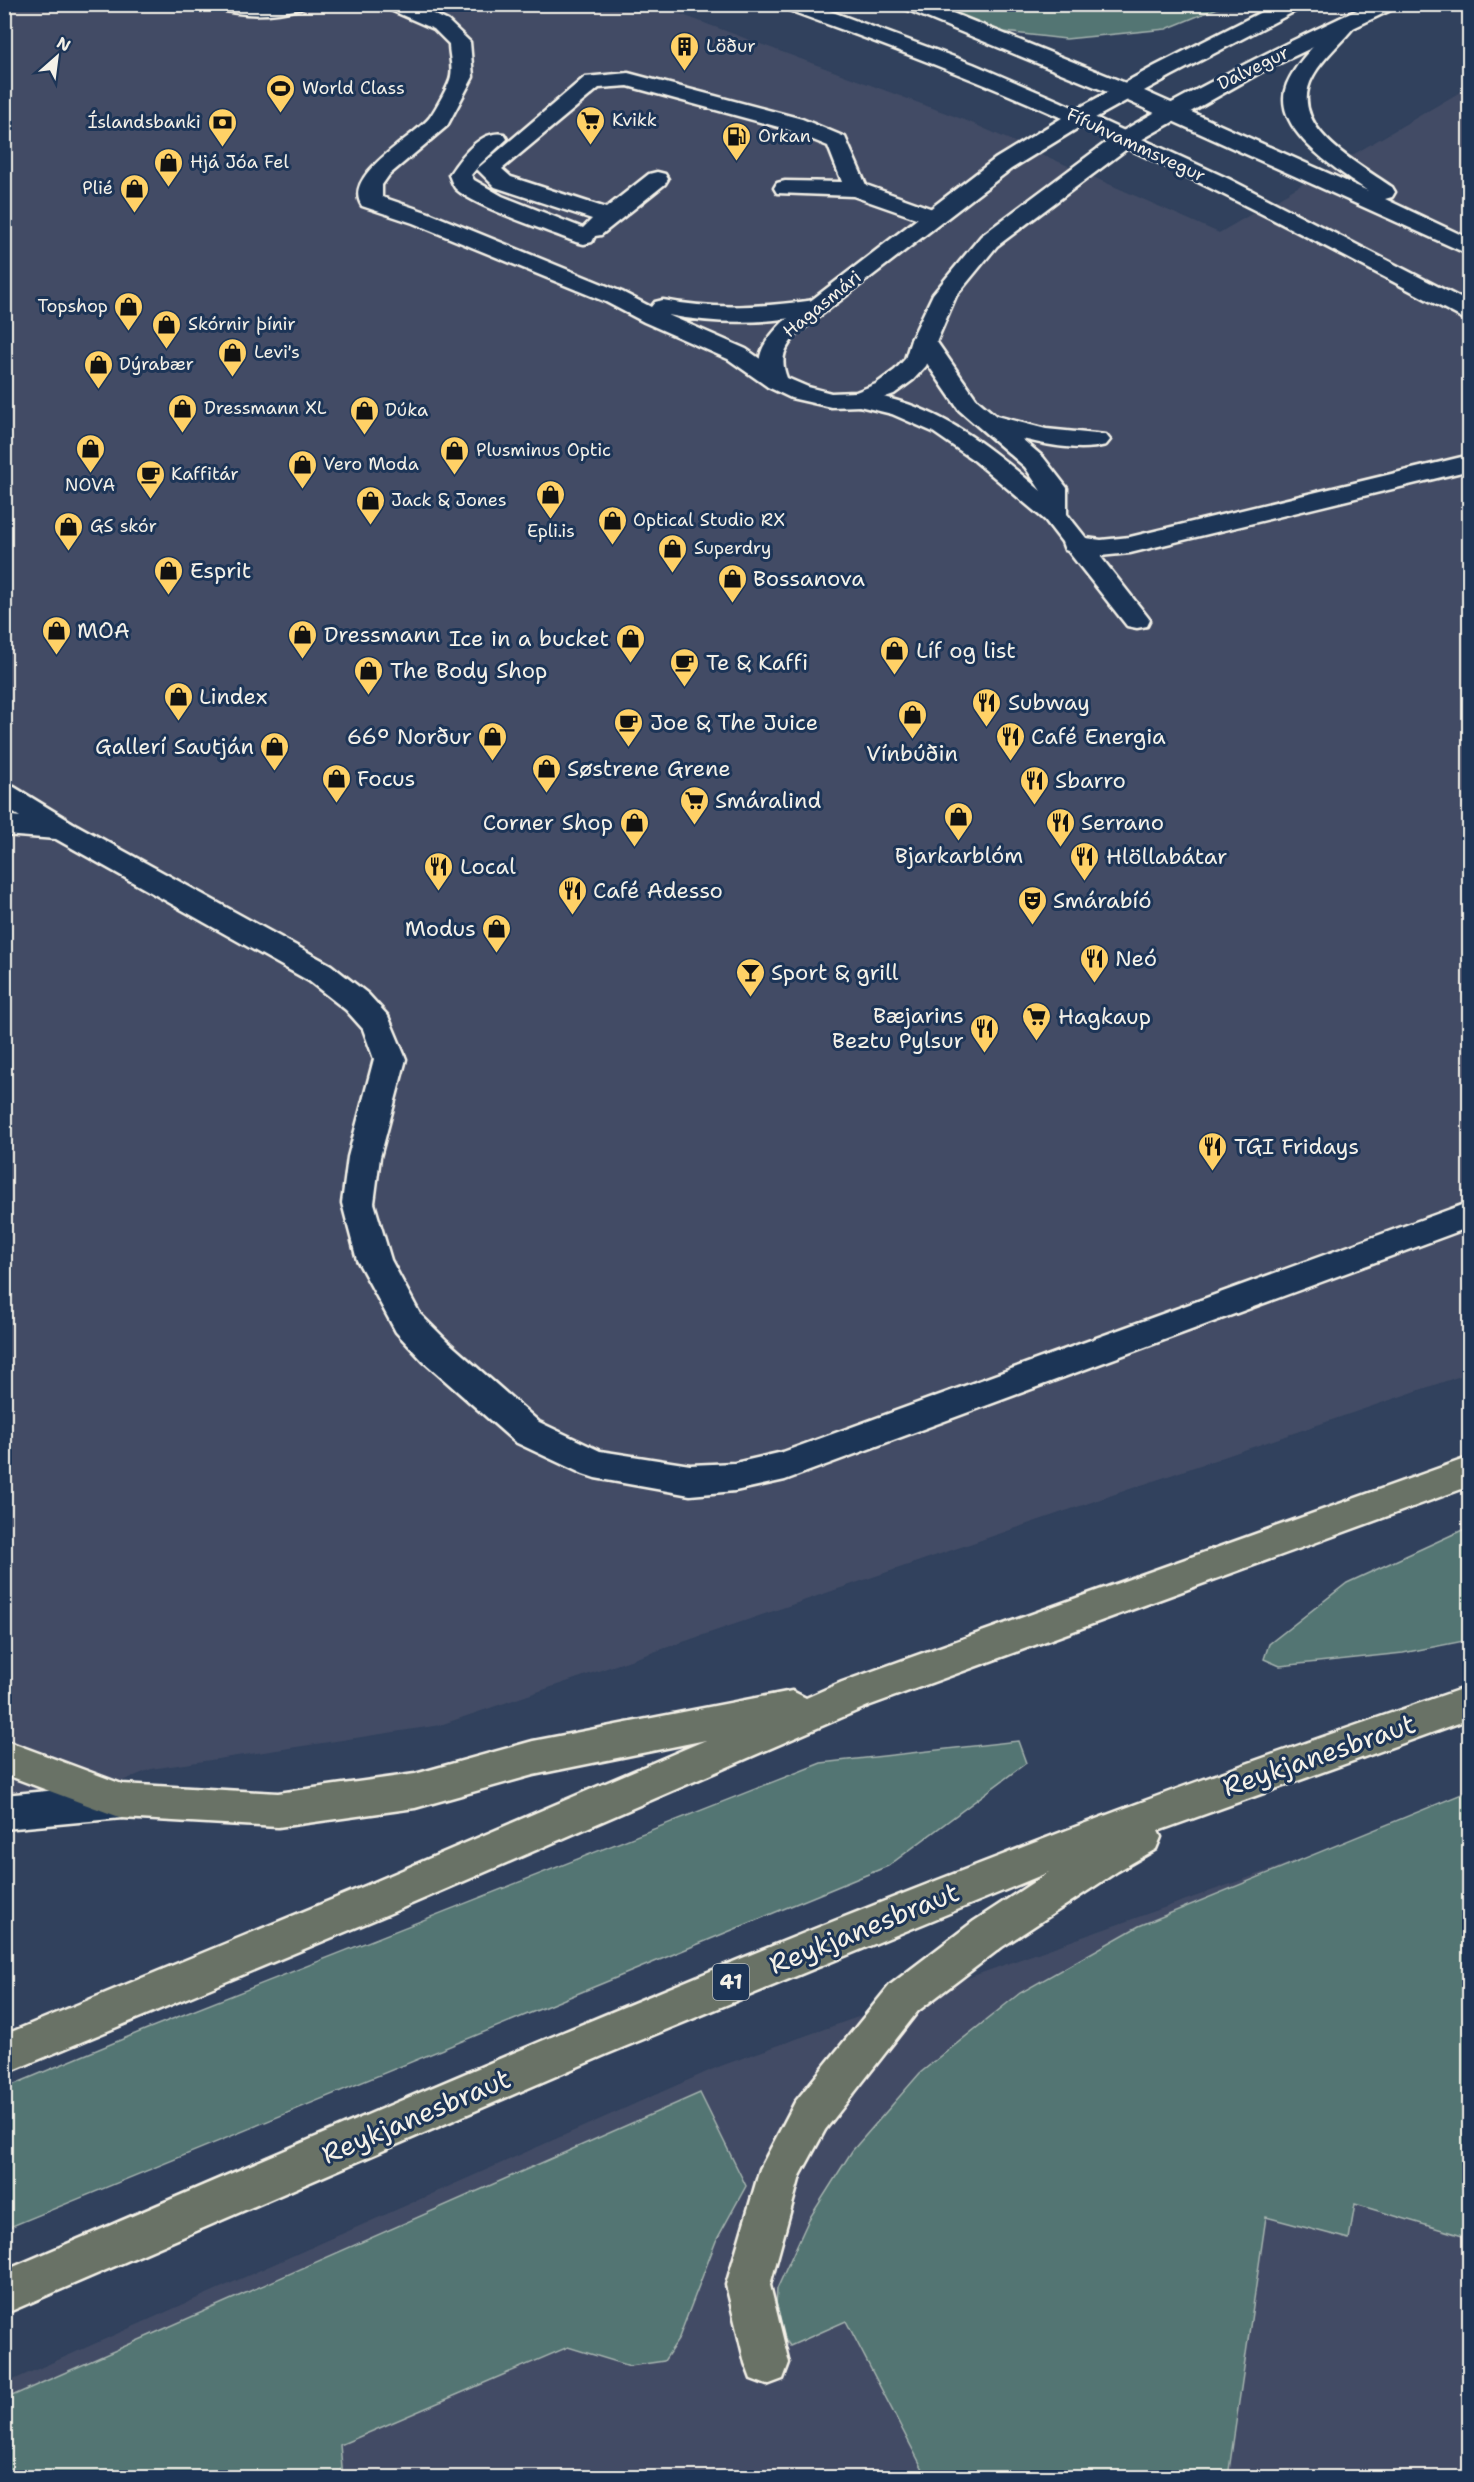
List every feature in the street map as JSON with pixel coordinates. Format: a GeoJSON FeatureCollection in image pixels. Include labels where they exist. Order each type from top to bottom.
{"type":"FeatureCollection","features":[{"type":"Feature","properties":{"kind":"highway"},"geometry":{"type":"LineString","coordinates":[[4,2055],[368,1904],[855,1694],[1470,1471]]}},
{"type":"Feature","properties":{"kind":"highway"},"geometry":{"type":"LineString","coordinates":[[4,1757],[122,1801],[278,1810],[415,1791],[533,1758],[855,1694]]}},
{"type":"Feature","properties":{"kind":"highway","name":"Reykjanesbraut"},"geometry":{"type":"LineString","coordinates":[[4,2293],[663,2010],[950,1893],[1236,1784],[1470,1702]]}},
{"type":"Feature","properties":{"kind":"highway"},"geometry":{"type":"LineString","coordinates":[[767,2363],[748,2285],[781,2169],[810,2115],[904,1998],[988,1934],[1104,1858],[1236,1784]]}},
{"type":"Feature","properties":{"kind":"main road"},"geometry":{"type":"LineString","coordinates":[[220,4],[250,10],[277,9],[296,4]]}},
{"type":"Feature","properties":{"kind":"main road"},"geometry":{"type":"LineString","coordinates":[[393,4],[441,25],[459,42],[462,77],[439,121],[381,170],[371,184],[370,201],[421,218],[614,297],[652,317],[737,354],[777,382],[800,393],[831,400],[860,399],[900,409],[942,427],[984,456],[1054,515],[1074,544],[1137,620]]}},
{"type":"Feature","properties":{"kind":"main road","name":"Fífuhvammsvegur"},"geometry":{"type":"LineString","coordinates":[[790,4],[927,53],[1078,118],[1298,221],[1470,313]]}},
{"type":"Feature","properties":{"kind":"main road","name":"Fífuhvammsvegur"},"geometry":{"type":"LineString","coordinates":[[910,4],[1125,91],[1416,221],[1470,248]]}},
{"type":"Feature","properties":{"kind":"main road","name":"Dalvegur"},"geometry":{"type":"LineString","coordinates":[[1078,118],[1125,91],[1294,4]]}},
{"type":"Feature","properties":{"kind":"main road","name":"Dalvegur"},"geometry":{"type":"LineString","coordinates":[[1124,140],[1169,112],[1246,71],[1388,4]]}},
{"type":"Feature","properties":{"kind":"main road"},"geometry":{"type":"LineString","coordinates":[[1346,23],[1308,68],[1295,94],[1295,106],[1314,139],[1324,150],[1398,202],[1416,221]]}},
{"type":"Feature","properties":{"kind":"main road"},"geometry":{"type":"LineString","coordinates":[[584,237],[495,201],[464,184],[460,175],[472,159],[567,83],[609,60],[632,60]]}},
{"type":"Feature","properties":{"kind":"main road"},"geometry":{"type":"LineString","coordinates":[[609,217],[503,182],[488,169],[593,82],[628,79],[794,124],[837,142],[856,189]]}},
{"type":"Feature","properties":{"kind":"main road"},"geometry":{"type":"LineString","coordinates":[[726,83],[794,124]]}},
{"type":"Feature","properties":{"kind":"main road","name":"Hagasmári"},"geometry":{"type":"LineString","coordinates":[[777,382],[769,364],[774,345],[791,327],[1003,164],[1078,118]]}},
{"type":"Feature","properties":{"kind":"main road"},"geometry":{"type":"LineString","coordinates":[[860,399],[885,389],[904,375],[917,361],[923,340],[945,294],[988,241],[1124,140]]}},
{"type":"Feature","properties":{"kind":"main road"},"geometry":{"type":"LineString","coordinates":[[544,269],[657,178]]}},
{"type":"Feature","properties":{"kind":"main road"},"geometry":{"type":"LineString","coordinates":[[785,189],[856,189],[933,217]]}},
{"type":"Feature","properties":{"kind":"main road"},"geometry":{"type":"LineString","coordinates":[[614,297],[679,311],[721,316],[762,315],[815,307]]}},
{"type":"Feature","properties":{"kind":"main road"},"geometry":{"type":"LineString","coordinates":[[923,340],[968,405],[1034,462],[1054,489],[1054,515]]}},
{"type":"Feature","properties":{"kind":"main road"},"geometry":{"type":"LineString","coordinates":[[968,405],[996,422],[1025,434],[1064,440],[1097,440]]}},
{"type":"Feature","properties":{"kind":"main road"},"geometry":{"type":"LineString","coordinates":[[1074,544],[1101,548],[1130,545],[1470,462]]}},
{"type":"Feature","properties":{"kind":"main road"},"geometry":{"type":"LineString","coordinates":[[4,794],[63,830],[320,973],[357,1002],[377,1024],[390,1059],[364,1157],[358,1203],[374,1260],[408,1323],[435,1351],[527,1432],[595,1464],[690,1480],[735,1477],[785,1466],[1470,1214]]}},
{"type":"Feature","properties":{"kind":"main road"},"geometry":{"type":"LineString","coordinates":[[4,825],[63,830]]}},
{"type":"Feature","properties":{"kind":"main road"},"geometry":{"type":"LineString","coordinates":[[4,1812],[122,1801]]}},
{"type":"Feature","properties":{"kind":"shaded area"},"geometry":{"type":"Polygon","coordinates":[[[5,5],[656,5],[967,121],[1219,233],[1469,87],[1469,1373],[440,1725],[151,1769],[5,1830],[5,5]]]}},
{"type":"Feature","properties":{"kind":"shaded area"},"geometry":{"type":"Polygon","coordinates":[[[1469,1799],[1469,2477],[5,2477],[4,2384],[718,2067],[1469,1799]]]}},
{"type":"Feature","properties":{"kind":"green space"},"geometry":{"type":"Polygon","coordinates":[[[938,5],[1225,5],[1166,29],[1066,39],[1004,32],[938,5]]]}},
{"type":"Feature","properties":{"kind":"green space"},"geometry":{"type":"Polygon","coordinates":[[[1469,1527],[1469,1640],[1403,1653],[1280,1666],[1264,1659],[1269,1644],[1347,1583],[1469,1527]]]}},
{"type":"Feature","properties":{"kind":"green space"},"geometry":{"type":"Polygon","coordinates":[[[1018,1741],[1026,1763],[888,1866],[5,2229],[5,2088],[147,2029],[821,1763],[1018,1741]]]}},
{"type":"Feature","properties":{"kind":"green space"},"geometry":{"type":"Polygon","coordinates":[[[1469,1791],[1469,2238],[1355,2204],[1349,2239],[1266,2217],[1228,2477],[927,2477],[846,2321],[790,2346],[775,2325],[777,2289],[809,2219],[852,2151],[920,2073],[1020,1993],[1139,1926],[1469,1791]]]}},
{"type":"Feature","properties":{"kind":"green space"},"geometry":{"type":"Polygon","coordinates":[[[700,2093],[746,2186],[716,2241],[678,2340],[664,2361],[630,2366],[568,2347],[340,2445],[343,2477],[5,2477],[5,2399],[700,2093]]]}},
{"type":"Feature","properties":{"kind":"place","name":"Löður"},"geometry":{"type":"Point","coordinates":[685,72]}},
{"type":"Feature","properties":{"kind":"place","name":"World Class"},"geometry":{"type":"Point","coordinates":[281,114]}},
{"type":"Feature","properties":{"kind":"place","name":"Kvikk"},"geometry":{"type":"Point","coordinates":[591,146]}},
{"type":"Feature","properties":{"kind":"place","name":"Íslandsbanki"},"geometry":{"type":"Point","coordinates":[222,148]}},
{"type":"Feature","properties":{"kind":"place","name":"Orkan"},"geometry":{"type":"Point","coordinates":[737,162]}},
{"type":"Feature","properties":{"kind":"place","name":"Hjá Jóa Fel"},"geometry":{"type":"Point","coordinates":[169,188]}},
{"type":"Feature","properties":{"kind":"place","name":"Plié"},"geometry":{"type":"Point","coordinates":[134,214]}},
{"type":"Feature","properties":{"kind":"place","name":"Topshop"},"geometry":{"type":"Point","coordinates":[129,332]}},
{"type":"Feature","properties":{"kind":"place","name":"Skórnir þínir"},"geometry":{"type":"Point","coordinates":[167,350]}},
{"type":"Feature","properties":{"kind":"place","name":"Levi's"},"geometry":{"type":"Point","coordinates":[233,378]}},
{"type":"Feature","properties":{"kind":"place","name":"Dýrabær"},"geometry":{"type":"Point","coordinates":[98,390]}},
{"type":"Feature","properties":{"kind":"place","name":"Dressmann XL"},"geometry":{"type":"Point","coordinates":[183,434]}},
{"type":"Feature","properties":{"kind":"place","name":"Dúka"},"geometry":{"type":"Point","coordinates":[364,436]}},
{"type":"Feature","properties":{"kind":"place","name":"NOVA"},"geometry":{"type":"Point","coordinates":[90,474]}},
{"type":"Feature","properties":{"kind":"place","name":"Plusminus Optic"},"geometry":{"type":"Point","coordinates":[455,476]}},
{"type":"Feature","properties":{"kind":"place","name":"Vero Moda"},"geometry":{"type":"Point","coordinates":[302,490]}},
{"type":"Feature","properties":{"kind":"place","name":"Kaffitár"},"geometry":{"type":"Point","coordinates":[150,500]}},
{"type":"Feature","properties":{"kind":"place","name":"Epli.is"},"geometry":{"type":"Point","coordinates":[551,520]}},
{"type":"Feature","properties":{"kind":"place","name":"Jack & Jones"},"geometry":{"type":"Point","coordinates":[370,526]}},
{"type":"Feature","properties":{"kind":"place","name":"Optical Studio RX"},"geometry":{"type":"Point","coordinates":[612,546]}},
{"type":"Feature","properties":{"kind":"place","name":"GS skór"},"geometry":{"type":"Point","coordinates":[69,552]}},
{"type":"Feature","properties":{"kind":"place","name":"Superdry"},"geometry":{"type":"Point","coordinates":[673,574]}},
{"type":"Feature","properties":{"kind":"place","name":"Esprit"},"geometry":{"type":"Point","coordinates":[169,596]}},
{"type":"Feature","properties":{"kind":"place","name":"Bossanova"},"geometry":{"type":"Point","coordinates":[732,604]}},
{"type":"Feature","properties":{"kind":"place","name":"MOA"},"geometry":{"type":"Point","coordinates":[56,656]}},
{"type":"Feature","properties":{"kind":"place","name":"Dressmann"},"geometry":{"type":"Point","coordinates":[303,660]}},
{"type":"Feature","properties":{"kind":"place","name":"Ice in a bucket"},"geometry":{"type":"Point","coordinates":[630,664]}},
{"type":"Feature","properties":{"kind":"place","name":"Líf og list"},"geometry":{"type":"Point","coordinates":[895,676]}},
{"type":"Feature","properties":{"kind":"place","name":"Te & Kaffi"},"geometry":{"type":"Point","coordinates":[685,688]}},
{"type":"Feature","properties":{"kind":"place","name":"The Body Shop"},"geometry":{"type":"Point","coordinates":[369,696]}},
{"type":"Feature","properties":{"kind":"place","name":"Lindex"},"geometry":{"type":"Point","coordinates":[178,722]}},
{"type":"Feature","properties":{"kind":"place","name":"Subway"},"geometry":{"type":"Point","coordinates":[987,728]}},
{"type":"Feature","properties":{"kind":"place","name":"Vínbúðin"},"geometry":{"type":"Point","coordinates":[912,740]}},
{"type":"Feature","properties":{"kind":"place","name":"Joe & The Juice"},"geometry":{"type":"Point","coordinates":[629,748]}},
{"type":"Feature","properties":{"kind":"place","name":"66° Norður"},"geometry":{"type":"Point","coordinates":[493,762]}},
{"type":"Feature","properties":{"kind":"place","name":"Café Energia"},"geometry":{"type":"Point","coordinates":[1010,762]}},
{"type":"Feature","properties":{"kind":"place","name":"Gallerí Sautján"},"geometry":{"type":"Point","coordinates":[275,772]}},
{"type":"Feature","properties":{"kind":"place","name":"Søstrene Grene"},"geometry":{"type":"Point","coordinates":[546,794]}},
{"type":"Feature","properties":{"kind":"place","name":"Focus"},"geometry":{"type":"Point","coordinates":[336,804]}},
{"type":"Feature","properties":{"kind":"place","name":"Sbarro"},"geometry":{"type":"Point","coordinates":[1034,806]}},
{"type":"Feature","properties":{"kind":"place","name":"Smáralind"},"geometry":{"type":"Point","coordinates":[694,826]}},
{"type":"Feature","properties":{"kind":"place","name":"Bjarkarblóm"},"geometry":{"type":"Point","coordinates":[959,842]}},
{"type":"Feature","properties":{"kind":"place","name":"Corner Shop"},"geometry":{"type":"Point","coordinates":[634,848]}},
{"type":"Feature","properties":{"kind":"place","name":"Serrano"},"geometry":{"type":"Point","coordinates":[1060,848]}},
{"type":"Feature","properties":{"kind":"place","name":"Hlöllabátar"},"geometry":{"type":"Point","coordinates":[1085,882]}},
{"type":"Feature","properties":{"kind":"place","name":"Local"},"geometry":{"type":"Point","coordinates":[439,892]}},
{"type":"Feature","properties":{"kind":"place","name":"Café Adesso"},"geometry":{"type":"Point","coordinates":[572,916]}},
{"type":"Feature","properties":{"kind":"place","name":"Smárabíó"},"geometry":{"type":"Point","coordinates":[1032,926]}},
{"type":"Feature","properties":{"kind":"place","name":"Modus"},"geometry":{"type":"Point","coordinates":[497,954]}},
{"type":"Feature","properties":{"kind":"place","name":"Neó"},"geometry":{"type":"Point","coordinates":[1094,984]}},
{"type":"Feature","properties":{"kind":"place","name":"Sport & grill"},"geometry":{"type":"Point","coordinates":[750,998]}},
{"type":"Feature","properties":{"kind":"place","name":"Hagkaup"},"geometry":{"type":"Point","coordinates":[1037,1042]}},
{"type":"Feature","properties":{"kind":"place","name":"Bæjarins Beztu Pylsur"},"geometry":{"type":"Point","coordinates":[985,1054]}},
{"type":"Feature","properties":{"kind":"place","name":"TGI Fridays"},"geometry":{"type":"Point","coordinates":[1213,1172]}}]}
